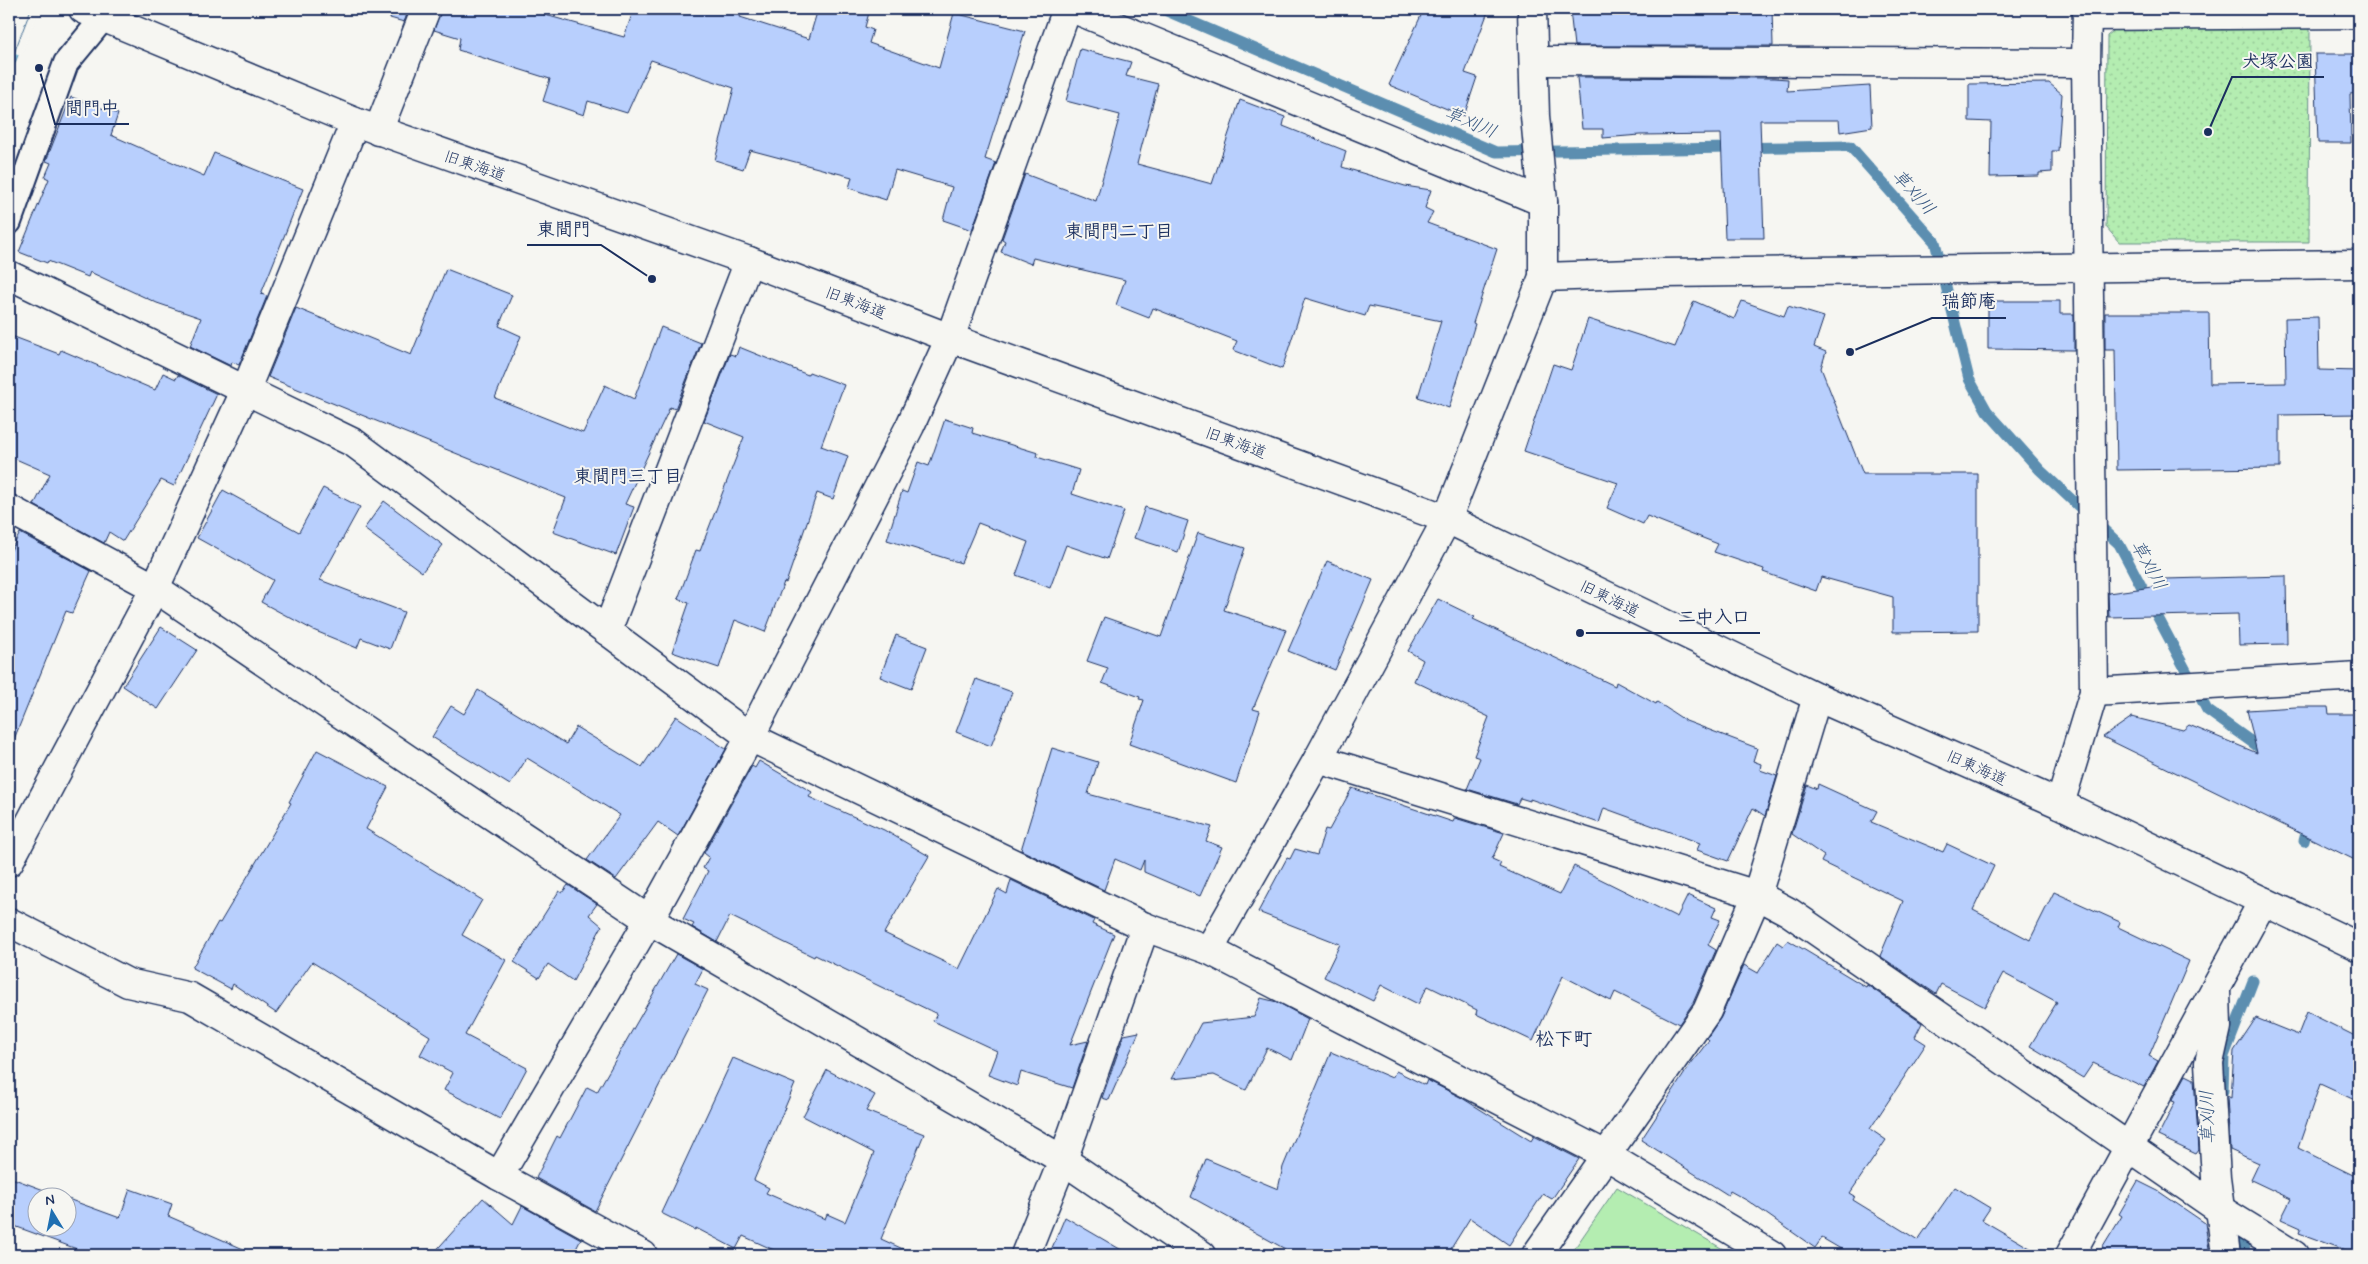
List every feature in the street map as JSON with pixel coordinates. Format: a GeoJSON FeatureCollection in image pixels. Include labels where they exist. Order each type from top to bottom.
{"type":"FeatureCollection","features":[{"type":"Feature","properties":{"kind":"street"},"geometry":{"type":"LineString","coordinates":[[9,862],[156,588],[367,126],[426,9]]}},
{"type":"Feature","properties":{"kind":"street"},"geometry":{"type":"LineString","coordinates":[[499,1176],[649,920],[750,737],[910,426],[950,338],[1067,9]]}},
{"type":"Feature","properties":{"kind":"street"},"geometry":{"type":"LineString","coordinates":[[1074,9],[1543,202]]}},
{"type":"Feature","properties":{"kind":"street"},"geometry":{"type":"LineString","coordinates":[[1209,950],[1318,759],[1446,519],[1543,277],[1543,202],[1535,116],[1532,9]]}},
{"type":"Feature","properties":{"kind":"street","name":"旧東海道"},"geometry":{"type":"LineString","coordinates":[[98,12],[367,126],[748,261],[950,338],[1446,519],[1817,697],[2060,804],[2359,947]]}},
{"type":"Feature","properties":{"kind":"street"},"geometry":{"type":"LineString","coordinates":[[2060,804],[2094,692],[2086,63],[2087,12],[2359,14]]}},
{"type":"Feature","properties":{"kind":"street"},"geometry":{"type":"LineString","coordinates":[[1534,61],[2086,63]]}},
{"type":"Feature","properties":{"kind":"street"},"geometry":{"type":"LineString","coordinates":[[607,631],[748,261]]}},
{"type":"Feature","properties":{"kind":"street"},"geometry":{"type":"LineString","coordinates":[[1543,277],[1663,273],[2359,264]]}},
{"type":"Feature","properties":{"kind":"street"},"geometry":{"type":"LineString","coordinates":[[9,276],[246,389],[354,443],[750,737],[1145,927],[1209,950],[1604,1154],[1772,1255]]}},
{"type":"Feature","properties":{"kind":"street"},"geometry":{"type":"LineString","coordinates":[[9,509],[156,588],[434,778],[649,920],[1063,1160],[1202,1255]]}},
{"type":"Feature","properties":{"kind":"street"},"geometry":{"type":"LineString","coordinates":[[2094,692],[2359,676]]}},
{"type":"Feature","properties":{"kind":"street"},"geometry":{"type":"LineString","coordinates":[[1536,1255],[1604,1154],[1707,1011],[1757,895],[1817,697]]}},
{"type":"Feature","properties":{"kind":"street"},"geometry":{"type":"LineString","coordinates":[[1318,759],[1757,895],[1789,912],[2219,1209],[2294,1255]]}},
{"type":"Feature","properties":{"kind":"street"},"geometry":{"type":"LineString","coordinates":[[2070,1255],[2263,901]]}},
{"type":"Feature","properties":{"kind":"street"},"geometry":{"type":"LineString","coordinates":[[9,922],[128,983],[190,997],[499,1176],[643,1255]]}},
{"type":"Feature","properties":{"kind":"street"},"geometry":{"type":"LineString","coordinates":[[1025,1255],[1063,1160],[1145,927]]}},
{"type":"Feature","properties":{"kind":"street"},"geometry":{"type":"LineString","coordinates":[[2216,990],[2216,1027],[2209,1064],[2219,1209],[2226,1255]]}},
{"type":"Feature","properties":{"kind":"lane"},"geometry":{"type":"LineString","coordinates":[[9,222],[66,62],[98,12]]}},
{"type":"Feature","properties":{"kind":"green space"},"geometry":{"type":"Polygon","coordinates":[[[2119,26],[2310,27],[2309,242],[2119,242],[2106,227],[2107,36],[2119,26]]]}},
{"type":"Feature","properties":{"kind":"green space"},"geometry":{"type":"Polygon","coordinates":[[[1617,1187],[1733,1255],[1570,1255],[1617,1187]]]}},
{"type":"Feature","properties":{"kind":"water"},"geometry":{"type":"Polygon","coordinates":[[[9,9],[37,9],[10,75],[12,96],[9,106],[9,9]]]}},
{"type":"Feature","properties":{"kind":"pier"},"geometry":{"type":"Polygon","coordinates":[[[9,9],[39,9],[21,56],[9,52],[9,9]]]}},
{"type":"Feature","properties":{"kind":"building"},"geometry":{"type":"Polygon","coordinates":[[[392,9],[409,9],[404,22],[390,18],[392,9]]]}},
{"type":"Feature","properties":{"kind":"building"},"geometry":{"type":"Polygon","coordinates":[[[441,9],[524,9],[624,37],[634,9],[743,9],[740,17],[809,39],[818,9],[870,9],[865,27],[873,30],[869,43],[939,68],[954,13],[1025,31],[985,159],[996,163],[972,230],[943,220],[952,187],[895,170],[886,200],[849,188],[852,177],[750,150],[743,169],[715,160],[734,88],[651,60],[627,113],[588,101],[584,115],[543,101],[550,79],[458,50],[460,38],[434,30],[441,9]]]}},
{"type":"Feature","properties":{"kind":"building"},"geometry":{"type":"Polygon","coordinates":[[[1424,9],[1489,9],[1465,73],[1477,77],[1464,116],[1389,85],[1424,9]]]}},
{"type":"Feature","properties":{"kind":"building"},"geometry":{"type":"Polygon","coordinates":[[[1772,9],[1773,46],[1574,46],[1570,10],[1772,9]]]}},
{"type":"Feature","properties":{"kind":"building"},"geometry":{"type":"Polygon","coordinates":[[[1080,49],[1131,62],[1126,76],[1158,84],[1137,164],[1212,184],[1240,100],[1285,117],[1283,126],[1346,151],[1342,167],[1405,186],[1431,190],[1425,208],[1433,212],[1427,223],[1497,249],[1473,323],[1475,324],[1449,408],[1418,397],[1441,321],[1369,306],[1365,316],[1305,298],[1282,369],[1233,350],[1237,341],[1153,308],[1149,318],[1116,305],[1125,280],[1033,258],[1031,264],[1001,252],[1005,241],[1002,239],[1025,174],[1096,201],[1120,115],[1066,101],[1080,49]]]}},
{"type":"Feature","properties":{"kind":"building"},"geometry":{"type":"Polygon","coordinates":[[[2315,54],[2359,54],[2359,93],[2350,94],[2351,143],[2318,143],[2315,54]]]}},
{"type":"Feature","properties":{"kind":"building"},"geometry":{"type":"Polygon","coordinates":[[[1577,77],[1774,78],[1788,79],[1787,91],[1870,86],[1872,127],[1840,132],[1839,120],[1760,120],[1764,238],[1725,238],[1721,134],[1640,135],[1603,138],[1603,129],[1582,129],[1577,77]]]}},
{"type":"Feature","properties":{"kind":"building"},"geometry":{"type":"Polygon","coordinates":[[[2049,83],[2062,94],[2058,151],[2052,151],[2052,172],[2039,173],[2039,176],[1990,177],[1991,122],[1969,121],[1969,84],[2049,83]]]}},
{"type":"Feature","properties":{"kind":"building"},"geometry":{"type":"Polygon","coordinates":[[[71,97],[118,114],[111,135],[204,176],[214,153],[303,189],[261,294],[267,296],[239,365],[232,362],[231,366],[190,346],[201,318],[157,303],[90,272],[88,277],[19,252],[49,179],[45,177],[51,163],[46,161],[71,97]]]}},
{"type":"Feature","properties":{"kind":"building"},"geometry":{"type":"Polygon","coordinates":[[[446,269],[512,295],[499,326],[521,336],[495,398],[583,433],[605,385],[634,399],[661,327],[701,343],[675,409],[670,407],[625,504],[634,507],[616,555],[553,532],[566,498],[268,377],[296,308],[411,355],[446,269]]]}},
{"type":"Feature","properties":{"kind":"building"},"geometry":{"type":"Polygon","coordinates":[[[1694,301],[1734,319],[1742,301],[1784,316],[1788,306],[1824,317],[1814,347],[1826,352],[1821,368],[1863,474],[1978,474],[1978,631],[1893,632],[1893,597],[1821,577],[1816,591],[1763,572],[1764,569],[1714,552],[1718,544],[1647,516],[1643,524],[1607,508],[1618,483],[1524,451],[1553,364],[1571,370],[1588,319],[1675,347],[1694,301]]]}},
{"type":"Feature","properties":{"kind":"building"},"geometry":{"type":"Polygon","coordinates":[[[1988,301],[2060,301],[2060,314],[2074,314],[2074,350],[1988,349],[1988,301]]]}},
{"type":"Feature","properties":{"kind":"building"},"geometry":{"type":"Polygon","coordinates":[[[2105,313],[2209,313],[2210,384],[2286,383],[2285,318],[2318,317],[2319,370],[2359,371],[2359,414],[2280,415],[2280,468],[2117,470],[2115,350],[2105,350],[2105,313]]]}},
{"type":"Feature","properties":{"kind":"building"},"geometry":{"type":"Polygon","coordinates":[[[9,335],[59,354],[61,350],[155,390],[163,373],[176,379],[178,375],[217,394],[174,486],[161,480],[123,541],[109,532],[104,543],[34,505],[50,474],[9,456],[9,335]]]}},
{"type":"Feature","properties":{"kind":"building"},"geometry":{"type":"Polygon","coordinates":[[[739,347],[808,375],[809,372],[844,385],[821,446],[848,456],[833,499],[817,493],[786,583],[784,582],[765,632],[735,620],[719,668],[672,652],[689,603],[678,599],[696,550],[700,551],[744,437],[704,421],[730,354],[736,356],[739,347]]]}},
{"type":"Feature","properties":{"kind":"building"},"geometry":{"type":"Polygon","coordinates":[[[945,419],[973,428],[972,433],[1038,453],[1037,457],[1079,470],[1072,494],[1124,511],[1107,559],[1066,545],[1050,588],[1016,575],[1028,542],[978,523],[961,563],[887,540],[902,491],[907,493],[918,462],[929,466],[945,419]]]}},
{"type":"Feature","properties":{"kind":"building"},"geometry":{"type":"Polygon","coordinates":[[[323,488],[360,507],[320,580],[404,612],[390,649],[361,638],[357,648],[313,630],[261,602],[273,580],[197,538],[223,490],[299,532],[323,488]]]}},
{"type":"Feature","properties":{"kind":"building"},"geometry":{"type":"Polygon","coordinates":[[[384,501],[443,545],[422,572],[364,529],[384,501]]]}},
{"type":"Feature","properties":{"kind":"building"},"geometry":{"type":"Polygon","coordinates":[[[1145,507],[1188,521],[1178,552],[1134,538],[1145,507]]]}},
{"type":"Feature","properties":{"kind":"building"},"geometry":{"type":"Polygon","coordinates":[[[20,533],[91,571],[72,613],[66,611],[10,749],[9,554],[20,533]]]}},
{"type":"Feature","properties":{"kind":"building"},"geometry":{"type":"Polygon","coordinates":[[[1198,533],[1245,548],[1224,610],[1286,630],[1253,709],[1260,711],[1236,783],[1129,744],[1144,700],[1102,683],[1108,668],[1087,661],[1104,617],[1161,637],[1198,533]]]}},
{"type":"Feature","properties":{"kind":"building"},"geometry":{"type":"Polygon","coordinates":[[[1327,561],[1373,580],[1335,670],[1288,651],[1327,561]]]}},
{"type":"Feature","properties":{"kind":"building"},"geometry":{"type":"Polygon","coordinates":[[[2286,576],[2287,644],[2239,645],[2238,614],[2109,617],[2108,593],[2168,585],[2165,579],[2286,576]]]}},
{"type":"Feature","properties":{"kind":"building"},"geometry":{"type":"Polygon","coordinates":[[[1438,599],[1475,617],[1473,619],[1615,686],[1616,682],[1656,704],[1657,702],[1686,721],[1757,748],[1753,761],[1761,764],[1760,770],[1777,776],[1765,816],[1753,808],[1728,861],[1697,850],[1700,843],[1604,808],[1599,823],[1530,799],[1530,801],[1520,798],[1517,804],[1467,789],[1480,758],[1474,756],[1489,717],[1414,681],[1423,660],[1408,651],[1438,599]]]}},
{"type":"Feature","properties":{"kind":"building"},"geometry":{"type":"Polygon","coordinates":[[[161,627],[197,650],[158,709],[123,686],[161,627]]]}},
{"type":"Feature","properties":{"kind":"building"},"geometry":{"type":"Polygon","coordinates":[[[896,635],[927,647],[911,689],[880,677],[896,635]]]}},
{"type":"Feature","properties":{"kind":"building"},"geometry":{"type":"Polygon","coordinates":[[[976,679],[1012,692],[991,746],[956,732],[976,679]]]}},
{"type":"Feature","properties":{"kind":"building"},"geometry":{"type":"Polygon","coordinates":[[[478,690],[566,744],[576,727],[642,767],[676,716],[726,749],[678,836],[658,822],[616,879],[587,860],[620,815],[527,758],[510,785],[432,737],[451,706],[464,714],[478,690]]]}},
{"type":"Feature","properties":{"kind":"building"},"geometry":{"type":"Polygon","coordinates":[[[2328,707],[2329,714],[2356,714],[2359,753],[2359,862],[2103,737],[2132,717],[2183,730],[2189,725],[2257,753],[2247,710],[2328,707]]]}},
{"type":"Feature","properties":{"kind":"building"},"geometry":{"type":"Polygon","coordinates":[[[1052,748],[1098,762],[1088,794],[1212,827],[1206,841],[1222,847],[1200,896],[1144,872],[1144,860],[1140,870],[1115,859],[1104,890],[1021,850],[1052,748]]]}},
{"type":"Feature","properties":{"kind":"building"},"geometry":{"type":"Polygon","coordinates":[[[317,750],[388,787],[366,829],[482,900],[462,935],[506,960],[465,1035],[527,1068],[500,1119],[444,1090],[453,1073],[420,1055],[430,1036],[312,962],[276,1013],[233,984],[231,989],[192,968],[291,803],[289,802],[317,750]]]}},
{"type":"Feature","properties":{"kind":"building"},"geometry":{"type":"Polygon","coordinates":[[[759,761],[812,792],[809,797],[884,830],[929,856],[884,933],[959,969],[998,889],[1007,894],[1011,880],[1094,920],[1092,924],[1114,934],[1070,1045],[1088,1041],[1072,1088],[1021,1072],[1017,1086],[988,1075],[997,1051],[933,1021],[937,1014],[730,916],[717,942],[692,927],[694,924],[683,919],[708,871],[703,868],[709,857],[704,853],[752,766],[755,768],[759,761]]]}},
{"type":"Feature","properties":{"kind":"building"},"geometry":{"type":"Polygon","coordinates":[[[1818,784],[1877,811],[1871,822],[1943,852],[1947,844],[1994,866],[1973,910],[2030,940],[2054,892],[2120,922],[2118,927],[2189,961],[2149,1056],[2158,1061],[2144,1087],[2093,1063],[2083,1078],[2030,1046],[2057,1002],[2003,973],[1985,1007],[1941,984],[1936,994],[1880,956],[1903,901],[1821,862],[1824,856],[1792,834],[1807,785],[1817,789],[1818,784]]]}},
{"type":"Feature","properties":{"kind":"building"},"geometry":{"type":"Polygon","coordinates":[[[1352,788],[1453,822],[1455,818],[1504,833],[1492,859],[1501,863],[1499,867],[1560,894],[1574,866],[1677,917],[1688,895],[1716,908],[1712,917],[1720,920],[1708,945],[1716,950],[1693,1003],[1679,1024],[1615,992],[1611,1001],[1563,976],[1533,1041],[1476,1014],[1477,1010],[1428,986],[1418,1004],[1381,985],[1373,1001],[1324,977],[1340,944],[1258,912],[1287,858],[1290,859],[1295,849],[1317,855],[1325,829],[1329,830],[1352,788]]]}},
{"type":"Feature","properties":{"kind":"building"},"geometry":{"type":"Polygon","coordinates":[[[568,885],[597,904],[589,915],[602,926],[573,981],[548,964],[539,978],[514,962],[559,891],[562,893],[568,885]]]}},
{"type":"Feature","properties":{"kind":"building"},"geometry":{"type":"Polygon","coordinates":[[[1788,940],[1866,987],[1867,985],[1922,1023],[1915,1037],[1926,1044],[1870,1129],[1886,1140],[1850,1193],[1855,1196],[1853,1200],[1918,1240],[1955,1187],[1990,1208],[1982,1220],[2042,1255],[1851,1255],[1822,1238],[1815,1248],[1748,1201],[1730,1191],[1728,1195],[1641,1140],[1690,1065],[1709,1040],[1707,1038],[1721,1017],[1744,965],[1758,973],[1777,942],[1783,946],[1788,940]]]}},
{"type":"Feature","properties":{"kind":"building"},"geometry":{"type":"Polygon","coordinates":[[[676,954],[703,969],[695,984],[708,990],[595,1211],[536,1178],[557,1136],[560,1138],[587,1087],[597,1092],[676,954]]]}},
{"type":"Feature","properties":{"kind":"building"},"geometry":{"type":"Polygon","coordinates":[[[1261,998],[1277,1002],[1308,1019],[1292,1060],[1267,1048],[1246,1090],[1214,1075],[1171,1079],[1201,1023],[1254,1017],[1261,998]]]}},
{"type":"Feature","properties":{"kind":"building"},"geometry":{"type":"Polygon","coordinates":[[[2307,1012],[2359,1038],[2359,1102],[2320,1084],[2298,1148],[2359,1178],[2359,1255],[2299,1233],[2301,1228],[2281,1219],[2291,1199],[2251,1180],[2259,1163],[2230,1150],[2227,1096],[2231,1098],[2234,1051],[2256,1018],[2298,1035],[2307,1012]]]}},
{"type":"Feature","properties":{"kind":"building"},"geometry":{"type":"Polygon","coordinates":[[[1139,1032],[1109,1100],[1102,1098],[1124,1035],[1139,1032]]]}},
{"type":"Feature","properties":{"kind":"building"},"geometry":{"type":"Polygon","coordinates":[[[1331,1052],[1392,1078],[1396,1071],[1425,1085],[1427,1080],[1462,1098],[1531,1141],[1534,1136],[1579,1159],[1552,1199],[1543,1194],[1509,1245],[1470,1218],[1447,1255],[1296,1255],[1191,1197],[1206,1159],[1278,1189],[1283,1167],[1331,1052]]]}},
{"type":"Feature","properties":{"kind":"building"},"geometry":{"type":"Polygon","coordinates":[[[733,1058],[795,1084],[754,1180],[769,1188],[766,1193],[825,1219],[827,1214],[845,1222],[874,1153],[803,1116],[827,1070],[875,1095],[866,1111],[924,1134],[881,1239],[916,1255],[785,1255],[743,1236],[736,1249],[696,1228],[695,1230],[661,1213],[733,1058]]]}},
{"type":"Feature","properties":{"kind":"building"},"geometry":{"type":"Polygon","coordinates":[[[2186,1075],[2194,1079],[2199,1150],[2196,1154],[2158,1136],[2175,1102],[2172,1101],[2186,1075]]]}},
{"type":"Feature","properties":{"kind":"building"},"geometry":{"type":"Polygon","coordinates":[[[9,1177],[33,1186],[28,1186],[28,1231],[9,1224],[9,1177]]]}},
{"type":"Feature","properties":{"kind":"building"},"geometry":{"type":"Polygon","coordinates":[[[2138,1181],[2158,1191],[2205,1223],[2210,1255],[2098,1255],[2122,1216],[2119,1214],[2138,1181]]]}},
{"type":"Feature","properties":{"kind":"building"},"geometry":{"type":"Polygon","coordinates":[[[130,1189],[172,1204],[168,1216],[257,1255],[93,1255],[42,1236],[78,1236],[78,1203],[120,1218],[130,1189]]]}},
{"type":"Feature","properties":{"kind":"building"},"geometry":{"type":"Polygon","coordinates":[[[483,1198],[513,1224],[522,1206],[581,1239],[573,1255],[432,1255],[483,1198]]]}},
{"type":"Feature","properties":{"kind":"building"},"geometry":{"type":"Polygon","coordinates":[[[1065,1217],[1130,1255],[1049,1255],[1065,1217]]]}},
{"type":"Feature","properties":{"kind":"waterway","name":"草刈川"},"geometry":{"type":"LineString","coordinates":[[1162,9],[1496,152],[1850,146],[1935,242],[1969,379],[1987,411],[2040,470],[2119,544],[2207,710],[2267,753]]}},
{"type":"Feature","properties":{"kind":"waterway","name":"草刈川"},"geometry":{"type":"LineString","coordinates":[[2304,841],[2309,822]]}},
{"type":"Feature","properties":{"kind":"waterway","name":"草刈川"},"geometry":{"type":"LineString","coordinates":[[2223,1091],[2224,1056],[2253,981]]}},
{"type":"Feature","properties":{"kind":"waterway","name":"草刈川"},"geometry":{"type":"LineString","coordinates":[[2240,1228],[2246,1255]]}},
{"type":"Feature","properties":{"kind":"place","name":"間門中"},"geometry":{"type":"Point","coordinates":[39,68]}},
{"type":"Feature","properties":{"kind":"place","name":"犬塚公園"},"geometry":{"type":"Point","coordinates":[2208,132]}},
{"type":"Feature","properties":{"kind":"place","name":"東間門"},"geometry":{"type":"Point","coordinates":[652,279]}},
{"type":"Feature","properties":{"kind":"place","name":"瑞節庵"},"geometry":{"type":"Point","coordinates":[1850,352]}},
{"type":"Feature","properties":{"kind":"place","name":"二中入口"},"geometry":{"type":"Point","coordinates":[1580,633]}},
{"type":"Feature","properties":{"kind":"district","name":"東間門二丁目"},"geometry":{"type":"Point","coordinates":[1119,231]}},
{"type":"Feature","properties":{"kind":"district","name":"東間門三丁目"},"geometry":{"type":"Point","coordinates":[628,476]}},
{"type":"Feature","properties":{"kind":"district","name":"松下町"},"geometry":{"type":"Point","coordinates":[1564,1038]}}]}
